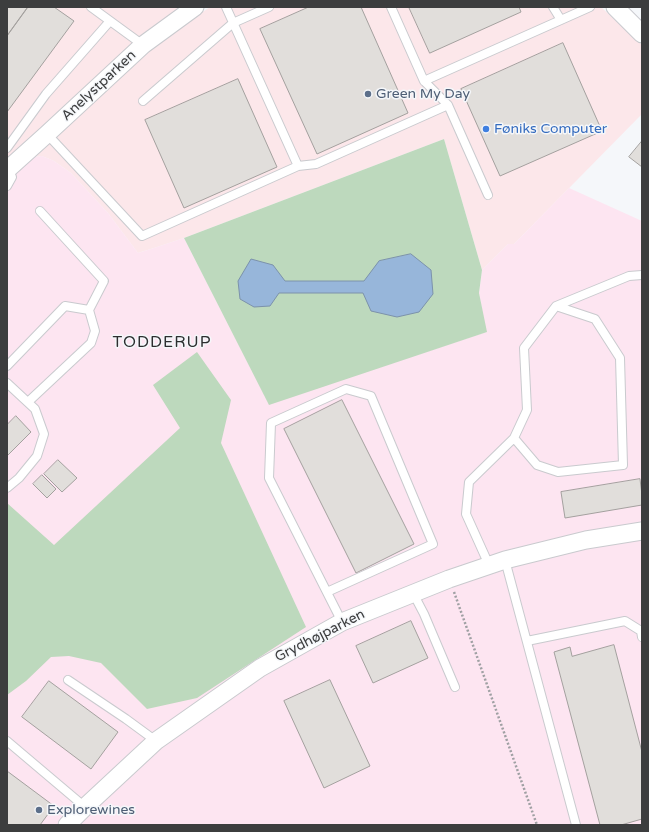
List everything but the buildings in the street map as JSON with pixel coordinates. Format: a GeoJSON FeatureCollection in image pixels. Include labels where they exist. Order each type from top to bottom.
{"type":"FeatureCollection","features":[{"type":"Feature","properties":{"kind":"street","name":"Anelystparken"},"geometry":{"type":"LineString","coordinates":[[7,169],[143,45],[195,7]]}},
{"type":"Feature","properties":{"kind":"street"},"geometry":{"type":"LineString","coordinates":[[615,7],[642,34]]}},
{"type":"Feature","properties":{"kind":"street","name":"Grydhøjparken"},"geometry":{"type":"LineString","coordinates":[[68,825],[85,807],[156,741],[260,668],[342,622],[449,579],[505,560],[586,540],[642,531]]}},
{"type":"Feature","properties":{"kind":"lane"},"geometry":{"type":"LineString","coordinates":[[91,7],[143,45]]}},
{"type":"Feature","properties":{"kind":"lane"},"geometry":{"type":"LineString","coordinates":[[226,7],[298,166]]}},
{"type":"Feature","properties":{"kind":"lane"},"geometry":{"type":"LineString","coordinates":[[143,101],[233,23],[269,7]]}},
{"type":"Feature","properties":{"kind":"lane"},"geometry":{"type":"LineString","coordinates":[[391,7],[424,81],[448,105],[488,195]]}},
{"type":"Feature","properties":{"kind":"lane"},"geometry":{"type":"LineString","coordinates":[[553,7],[561,20]]}},
{"type":"Feature","properties":{"kind":"lane"},"geometry":{"type":"LineString","coordinates":[[424,81],[590,7]]}},
{"type":"Feature","properties":{"kind":"lane"},"geometry":{"type":"LineString","coordinates":[[7,148],[46,94],[110,21]]}},
{"type":"Feature","properties":{"kind":"lane"},"geometry":{"type":"LineString","coordinates":[[47,134],[142,236],[298,166],[316,164],[448,105]]}},
{"type":"Feature","properties":{"kind":"lane"},"geometry":{"type":"LineString","coordinates":[[7,169],[12,177],[7,186]]}},
{"type":"Feature","properties":{"kind":"lane"},"geometry":{"type":"LineString","coordinates":[[28,402],[91,343],[95,331],[89,310],[104,281],[40,211]]}},
{"type":"Feature","properties":{"kind":"lane"},"geometry":{"type":"LineString","coordinates":[[489,565],[466,514],[470,482],[514,438],[527,410],[524,348],[556,306],[629,276],[642,275]]}},
{"type":"Feature","properties":{"kind":"lane"},"geometry":{"type":"LineString","coordinates":[[7,366],[65,306],[89,310]]}},
{"type":"Feature","properties":{"kind":"lane"},"geometry":{"type":"LineString","coordinates":[[514,438],[538,465],[558,472],[622,465],[620,358],[595,319],[556,306]]}},
{"type":"Feature","properties":{"kind":"lane"},"geometry":{"type":"LineString","coordinates":[[7,383],[35,409],[44,434],[37,456],[19,478],[7,488]]}},
{"type":"Feature","properties":{"kind":"lane"},"geometry":{"type":"LineString","coordinates":[[327,592],[433,544],[371,396],[346,389],[271,423],[269,478],[342,622]]}},
{"type":"Feature","properties":{"kind":"lane"},"geometry":{"type":"LineString","coordinates":[[505,560],[576,825]]}},
{"type":"Feature","properties":{"kind":"lane"},"geometry":{"type":"LineString","coordinates":[[413,593],[424,614],[455,687]]}},
{"type":"Feature","properties":{"kind":"lane"},"geometry":{"type":"LineString","coordinates":[[527,641],[625,621],[641,631],[642,637]]}},
{"type":"Feature","properties":{"kind":"lane"},"geometry":{"type":"LineString","coordinates":[[68,680],[156,741]]}},
{"type":"Feature","properties":{"kind":"lane"},"geometry":{"type":"LineString","coordinates":[[7,741],[85,807]]}},
{"type":"Feature","properties":{"kind":"path"},"geometry":{"type":"LineString","coordinates":[[449,579],[538,825]]}},
{"type":"Feature","properties":{"kind":"shaded area"},"geometry":{"type":"Polygon","coordinates":[[[7,7],[181,7],[7,160],[7,7]]]}},
{"type":"Feature","properties":{"kind":"shaded area"},"geometry":{"type":"Polygon","coordinates":[[[210,7],[601,7],[642,45],[642,114],[514,244],[508,244],[482,270],[444,139],[184,238],[138,253],[108,213],[71,173],[54,161],[42,156],[33,157],[157,43],[210,7]]]}},
{"type":"Feature","properties":{"kind":"shaded area"},"geometry":{"type":"Polygon","coordinates":[[[42,156],[54,161],[71,173],[108,213],[138,253],[184,238],[269,404],[486,332],[479,293],[482,270],[508,244],[514,244],[569,188],[642,221],[642,825],[7,825],[7,180],[33,157],[42,156]]]}},
{"type":"Feature","properties":{"kind":"green space"},"geometry":{"type":"Polygon","coordinates":[[[444,139],[482,270],[479,293],[487,332],[269,405],[184,238],[444,139]]]}},
{"type":"Feature","properties":{"kind":"green space"},"geometry":{"type":"Polygon","coordinates":[[[197,352],[231,400],[221,443],[306,627],[197,698],[147,709],[101,663],[69,656],[51,657],[26,681],[7,695],[7,503],[54,545],[180,428],[153,385],[197,352]]]}},
{"type":"Feature","properties":{"kind":"water"},"geometry":{"type":"Polygon","coordinates":[[[411,254],[431,270],[433,294],[419,312],[397,317],[371,311],[363,293],[279,293],[270,306],[254,307],[240,299],[238,281],[251,259],[273,265],[285,281],[364,281],[379,261],[411,254]]]}},
{"type":"Feature","properties":{"kind":"place","name":"Green My Day"},"geometry":{"type":"Point","coordinates":[368,94]}},
{"type":"Feature","properties":{"kind":"place","name":"Føniks Computer"},"geometry":{"type":"Point","coordinates":[486,129]}},
{"type":"Feature","properties":{"kind":"place","name":"Explorewines"},"geometry":{"type":"Point","coordinates":[39,810]}},
{"type":"Feature","properties":{"kind":"district","name":"TODDERUP"},"geometry":{"type":"Point","coordinates":[162,343]}}]}
